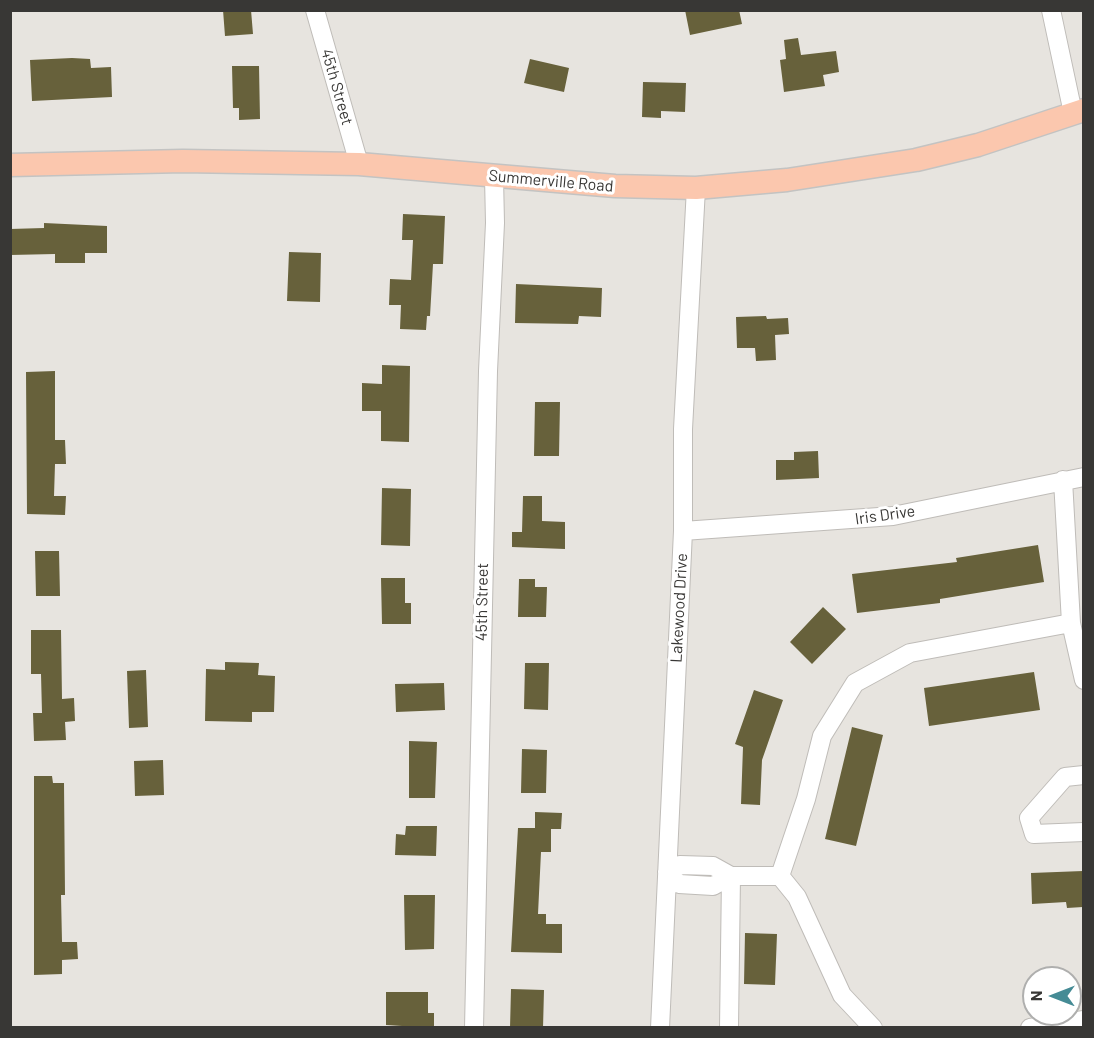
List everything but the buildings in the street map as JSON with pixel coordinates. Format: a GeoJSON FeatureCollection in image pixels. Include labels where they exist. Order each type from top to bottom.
{"type":"FeatureCollection","features":[{"type":"Feature","properties":{"kind":"main road","name":"Summerville Road"},"geometry":{"type":"LineString","coordinates":[[10,165],[183,161],[359,164],[615,186],[696,188],[788,180],[916,160],[978,145],[1078,111]]}},
{"type":"Feature","properties":{"kind":"street","name":"45th Street"},"geometry":{"type":"LineString","coordinates":[[315,10],[359,164]]}},
{"type":"Feature","properties":{"kind":"street"},"geometry":{"type":"LineString","coordinates":[[1051,10],[1078,111]]}},
{"type":"Feature","properties":{"kind":"street","name":"45th Street"},"geometry":{"type":"LineString","coordinates":[[474,1028],[488,371],[495,223],[494,177]]}},
{"type":"Feature","properties":{"kind":"street","name":"Lakewood Drive"},"geometry":{"type":"LineString","coordinates":[[660,1028],[683,531],[683,429],[696,188]]}},
{"type":"Feature","properties":{"kind":"street","name":"Iris Drive"},"geometry":{"type":"LineString","coordinates":[[683,531],[893,516],[1083,477]]}},
{"type":"Feature","properties":{"kind":"street"},"geometry":{"type":"LineString","coordinates":[[1063,480],[1071,622],[1083,680]]}},
{"type":"Feature","properties":{"kind":"street"},"geometry":{"type":"LineString","coordinates":[[780,876],[806,799],[822,736],[855,683],[910,653],[1071,622]]}},
{"type":"Feature","properties":{"kind":"street"},"geometry":{"type":"LineString","coordinates":[[1083,775],[1065,777],[1029,818],[1034,834],[1083,832]]}},
{"type":"Feature","properties":{"kind":"street"},"geometry":{"type":"LineString","coordinates":[[668,872],[679,884],[714,886],[731,876],[780,876]]}},
{"type":"Feature","properties":{"kind":"street"},"geometry":{"type":"LineString","coordinates":[[729,1028],[731,876]]}},
{"type":"Feature","properties":{"kind":"street"},"geometry":{"type":"LineString","coordinates":[[780,876],[797,897],[842,995],[873,1028]]}},
{"type":"Feature","properties":{"kind":"street"},"geometry":{"type":"LineString","coordinates":[[1030,1028],[1083,1020]]}}]}
